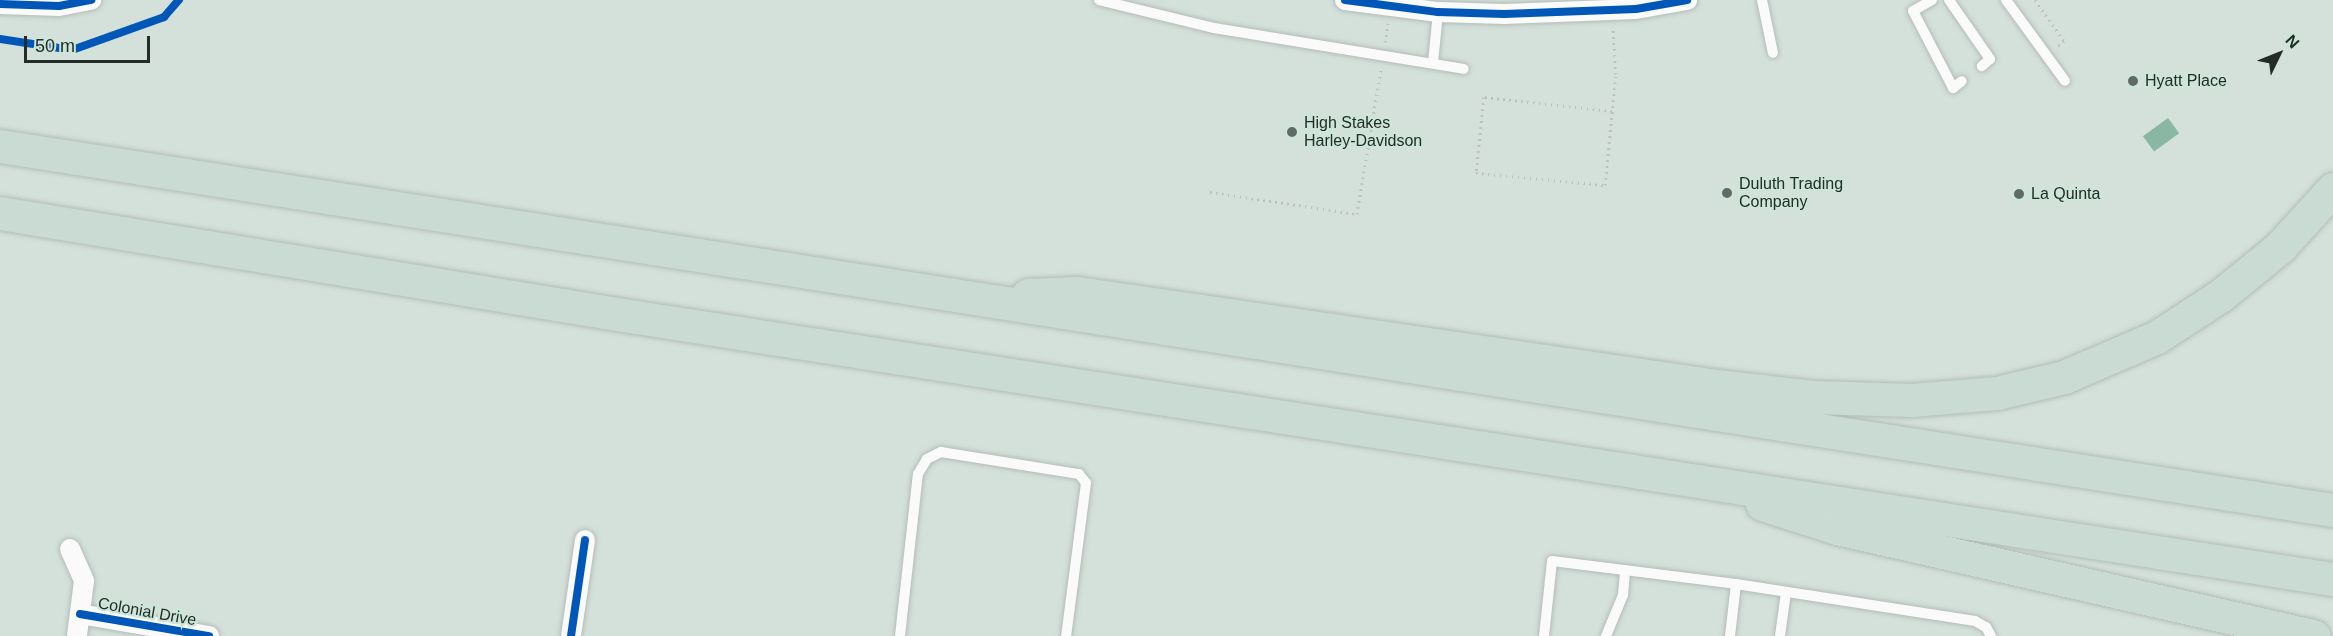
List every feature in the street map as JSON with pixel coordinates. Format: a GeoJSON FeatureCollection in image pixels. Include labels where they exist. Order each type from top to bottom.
{"type":"FeatureCollection","features":[{"type":"Feature","properties":{"kind":"highway"},"geometry":{"type":"LineString","coordinates":[[0,146],[960,298],[2333,510]]}},
{"type":"Feature","properties":{"kind":"highway"},"geometry":{"type":"LineString","coordinates":[[960,298],[1077,292],[1717,386],[1814,397],[1932,398],[1997,393],[2064,377],[2157,337],[2220,296],[2280,247],[2333,189]]}},
{"type":"Feature","properties":{"kind":"highway"},"geometry":{"type":"LineString","coordinates":[[0,213],[636,317],[2333,579]]}},
{"type":"Feature","properties":{"kind":"highway"},"geometry":{"type":"LineString","coordinates":[[1702,480],[1792,516],[1838,528],[2314,636]]}},
{"type":"Feature","properties":{"kind":"street"},"geometry":{"type":"LineString","coordinates":[[0,4],[59,6],[91,0]]}},
{"type":"Feature","properties":{"kind":"street"},"geometry":{"type":"LineString","coordinates":[[1345,0],[1438,12],[1556,13],[1636,9],[1687,0]]}},
{"type":"Feature","properties":{"kind":"street"},"geometry":{"type":"LineString","coordinates":[[570,636],[585,540]]}},
{"type":"Feature","properties":{"kind":"street"},"geometry":{"type":"LineString","coordinates":[[70,549],[84,581],[77,636]]}},
{"type":"Feature","properties":{"kind":"street","name":"Colonial Drive"},"geometry":{"type":"LineString","coordinates":[[80,614],[209,636]]}},
{"type":"Feature","properties":{"kind":"lane"},"geometry":{"type":"LineString","coordinates":[[1099,0],[1189,24],[1464,69]]}},
{"type":"Feature","properties":{"kind":"lane"},"geometry":{"type":"LineString","coordinates":[[1762,0],[1773,53]]}},
{"type":"Feature","properties":{"kind":"lane"},"geometry":{"type":"LineString","coordinates":[[1932,0],[1913,11],[1953,88],[1962,81]]}},
{"type":"Feature","properties":{"kind":"lane"},"geometry":{"type":"LineString","coordinates":[[1949,0],[1990,59],[1982,66]]}},
{"type":"Feature","properties":{"kind":"lane"},"geometry":{"type":"LineString","coordinates":[[2006,0],[2065,81]]}},
{"type":"Feature","properties":{"kind":"lane"},"geometry":{"type":"LineString","coordinates":[[1433,63],[1438,12]]}},
{"type":"Feature","properties":{"kind":"lane"},"geometry":{"type":"LineString","coordinates":[[900,636],[918,474],[927,459],[941,452],[1079,474],[1086,483],[1066,636]]}},
{"type":"Feature","properties":{"kind":"lane"},"geometry":{"type":"LineString","coordinates":[[1544,636],[1552,561],[1736,584],[1976,621],[1986,627],[1991,636]]}},
{"type":"Feature","properties":{"kind":"lane"},"geometry":{"type":"LineString","coordinates":[[1606,636],[1623,595],[1625,570]]}},
{"type":"Feature","properties":{"kind":"lane"},"geometry":{"type":"LineString","coordinates":[[1730,636],[1736,584]]}},
{"type":"Feature","properties":{"kind":"lane"},"geometry":{"type":"LineString","coordinates":[[1780,636],[1786,592]]}},
{"type":"Feature","properties":{"kind":"path"},"geometry":{"type":"LineString","coordinates":[[2035,0],[2064,41],[2054,50],[2073,75],[2065,81]]}},
{"type":"Feature","properties":{"kind":"path"},"geometry":{"type":"LineString","coordinates":[[1210,192],[1357,214],[1388,23]]}},
{"type":"Feature","properties":{"kind":"path"},"geometry":{"type":"LineString","coordinates":[[1612,111],[1484,97],[1476,173],[1605,185],[1616,74],[1613,28]]}},
{"type":"Feature","properties":{"kind":"shaded area"},"geometry":{"type":"Polygon","coordinates":[[[2168,118],[2179,133],[2154,152],[2143,136],[2168,118]]]}},
{"type":"Feature","properties":{"kind":"cycle path"},"geometry":{"type":"LineString","coordinates":[[0,4],[59,6],[91,0]]}},
{"type":"Feature","properties":{"kind":"cycle path"},"geometry":{"type":"LineString","coordinates":[[0,39],[72,50],[164,17],[179,0]]}},
{"type":"Feature","properties":{"kind":"cycle path"},"geometry":{"type":"LineString","coordinates":[[1345,0],[1438,12],[1504,14],[1636,9],[1687,0]]}},
{"type":"Feature","properties":{"kind":"cycle path"},"geometry":{"type":"LineString","coordinates":[[571,636],[585,540]]}},
{"type":"Feature","properties":{"kind":"cycle path"},"geometry":{"type":"LineString","coordinates":[[80,614],[209,636]]}},
{"type":"Feature","properties":{"kind":"place","name":"Hyatt Place"},"geometry":{"type":"Point","coordinates":[2133,81]}},
{"type":"Feature","properties":{"kind":"place","name":"High Stakes Harley-Davidson"},"geometry":{"type":"Point","coordinates":[1292,132]}},
{"type":"Feature","properties":{"kind":"place","name":"Duluth Trading Company"},"geometry":{"type":"Point","coordinates":[1727,193]}},
{"type":"Feature","properties":{"kind":"place","name":"La Quinta"},"geometry":{"type":"Point","coordinates":[2019,194]}}]}
